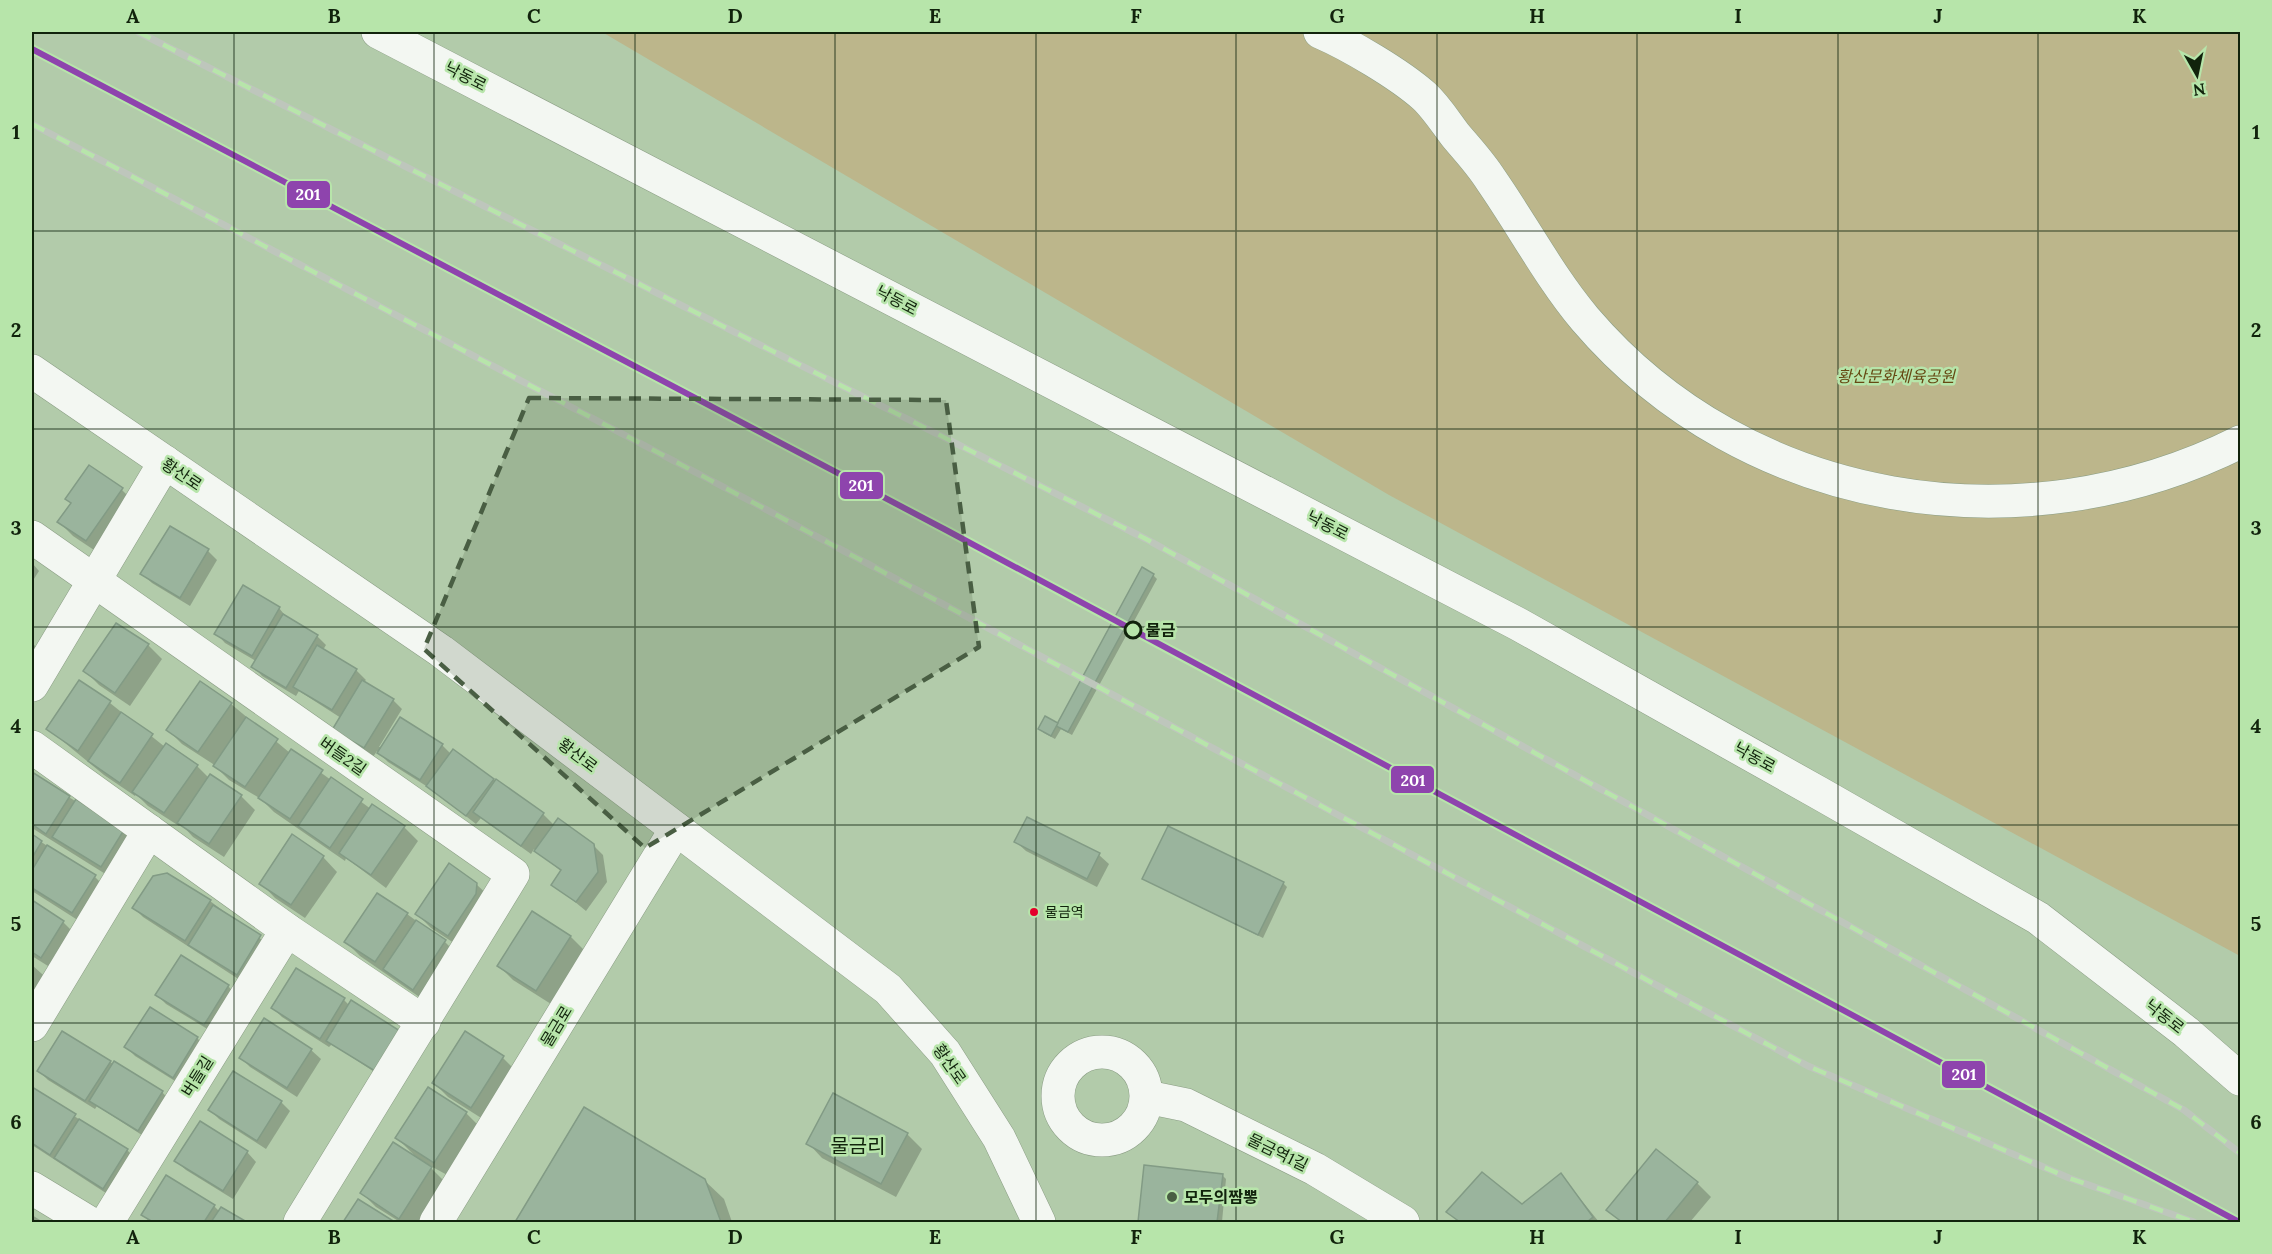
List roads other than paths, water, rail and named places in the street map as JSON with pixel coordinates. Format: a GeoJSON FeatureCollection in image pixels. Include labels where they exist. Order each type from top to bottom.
{"type":"FeatureCollection","features":[{"type":"Feature","properties":{"kind":"street","name":"낙동로"},"geometry":{"type":"LineString","coordinates":[[378,32],[1508,618],[1747,752],[2038,918],[2186,1032],[2241,1079]]}},
{"type":"Feature","properties":{"kind":"street"},"geometry":{"type":"LineString","coordinates":[[1320,32],[1344,43],[1425,97],[1490,178],[1554,279],[1586,320],[1621,357],[1664,393],[1714,428],[1753,448],[1802,469],[1869,488],[1926,499],[1989,503],[2058,499],[2123,487],[2202,462],[2241,442]]}},
{"type":"Feature","properties":{"kind":"street","name":"황산로"},"geometry":{"type":"LineString","coordinates":[[32,371],[441,651],[888,988],[945,1053],[999,1138],[1039,1222]]}},
{"type":"Feature","properties":{"kind":"street"},"geometry":{"type":"LineString","coordinates":[[32,685],[165,462]]}},
{"type":"Feature","properties":{"kind":"street","name":"버들2길"},"geometry":{"type":"LineString","coordinates":[[32,537],[513,874],[300,1222]]}},
{"type":"Feature","properties":{"kind":"street"},"geometry":{"type":"LineString","coordinates":[[32,747],[287,930],[424,1022]]}},
{"type":"Feature","properties":{"kind":"street","name":"물금로"},"geometry":{"type":"LineString","coordinates":[[436,1222],[676,829]]}},
{"type":"Feature","properties":{"kind":"street"},"geometry":{"type":"LineString","coordinates":[[32,1025],[148,831]]}},
{"type":"Feature","properties":{"kind":"street","name":"버들길"},"geometry":{"type":"LineString","coordinates":[[107,1222],[287,930]]}},
{"type":"Feature","properties":{"kind":"street","name":"물금역1길"},"geometry":{"type":"LineString","coordinates":[[1147,1097],[1186,1105],[1315,1170],[1403,1222]]}},
{"type":"Feature","properties":{"kind":"street"},"geometry":{"type":"LineString","coordinates":[[32,1188],[88,1222]]}},
{"type":"Feature","properties":{"kind":"railway"},"geometry":{"type":"LineString","coordinates":[[138,32],[1146,539],[2184,1110],[2240,1153]]}},
{"type":"Feature","properties":{"kind":"railway"},"geometry":{"type":"LineString","coordinates":[[32,124],[754,503],[1808,1066],[2069,1178],[2194,1222]]}},
{"type":"Feature","properties":{"kind":"place","name":"물금"},"geometry":{"type":"Point","coordinates":[1133,630]}},
{"type":"Feature","properties":{"kind":"place","name":"물금역"},"geometry":{"type":"Point","coordinates":[1034,912]}},
{"type":"Feature","properties":{"kind":"place","name":"모두의짬뽕"},"geometry":{"type":"Point","coordinates":[1172,1197]}},
{"type":"Feature","properties":{"kind":"district","name":"물금리"},"geometry":{"type":"Point","coordinates":[858,1145]}},
{"type":"Feature","properties":{"kind":"park label","name":"황산문화체육공원"},"geometry":{"type":"Point","coordinates":[1896,376]}}]}
